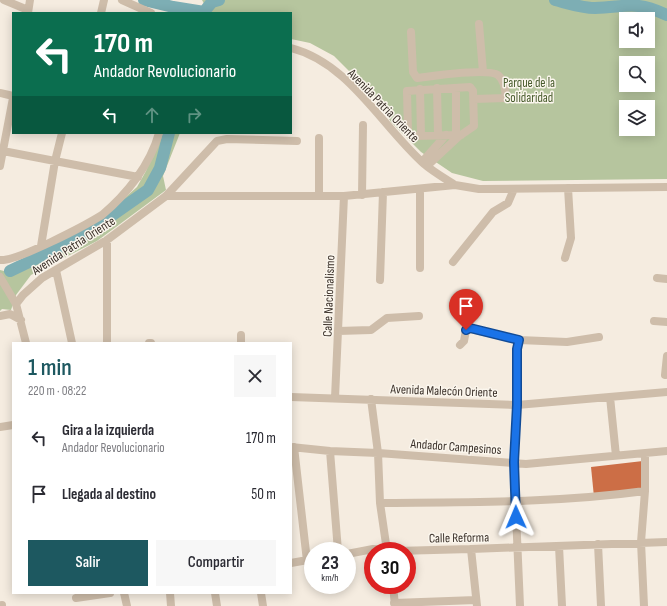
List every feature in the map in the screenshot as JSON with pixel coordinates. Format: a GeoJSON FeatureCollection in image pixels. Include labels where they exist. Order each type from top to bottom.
{"type":"FeatureCollection","features":[{"type":"Feature","properties":{"kind":"street"},"geometry":{"type":"LineString","coordinates":[[4,0],[28,11],[30,0]]}},
{"type":"Feature","properties":{"kind":"street"},"geometry":{"type":"LineString","coordinates":[[101,12],[104,0]]}},
{"type":"Feature","properties":{"kind":"street"},"geometry":{"type":"LineString","coordinates":[[122,0],[149,12]]}},
{"type":"Feature","properties":{"kind":"street"},"geometry":{"type":"LineString","coordinates":[[479,24],[483,72]]}},
{"type":"Feature","properties":{"kind":"street"},"geometry":{"type":"LineString","coordinates":[[411,32],[413,72],[417,78],[483,72],[492,73],[499,76],[504,86],[506,98],[474,99]]}},
{"type":"Feature","properties":{"kind":"street","name":"Avenida Patria Oriente"},"geometry":{"type":"LineString","coordinates":[[292,48],[301,50],[326,64],[354,88],[424,164],[455,185]]}},
{"type":"Feature","properties":{"kind":"street"},"geometry":{"type":"LineString","coordinates":[[437,88],[442,135],[440,148]]}},
{"type":"Feature","properties":{"kind":"street"},"geometry":{"type":"LineString","coordinates":[[456,88],[459,135]]}},
{"type":"Feature","properties":{"kind":"street"},"geometry":{"type":"LineString","coordinates":[[424,164],[440,148],[474,126],[473,88],[409,90],[406,94],[408,132],[411,136],[459,135]]}},
{"type":"Feature","properties":{"kind":"street"},"geometry":{"type":"LineString","coordinates":[[420,89],[421,136]]}},
{"type":"Feature","properties":{"kind":"street"},"geometry":{"type":"LineString","coordinates":[[0,93],[12,97]]}},
{"type":"Feature","properties":{"kind":"street"},"geometry":{"type":"LineString","coordinates":[[0,166],[3,151],[3,130],[12,100]]}},
{"type":"Feature","properties":{"kind":"street"},"geometry":{"type":"LineString","coordinates":[[362,195],[363,125]]}},
{"type":"Feature","properties":{"kind":"street"},"geometry":{"type":"LineString","coordinates":[[41,246],[55,162],[62,134]]}},
{"type":"Feature","properties":{"kind":"street"},"geometry":{"type":"LineString","coordinates":[[0,260],[9,259],[41,246],[102,215],[111,208],[138,177],[159,134]]}},
{"type":"Feature","properties":{"kind":"street"},"geometry":{"type":"LineString","coordinates":[[319,138],[320,196]]}},
{"type":"Feature","properties":{"kind":"street","name":"Avenida Patria Oriente"},"geometry":{"type":"LineString","coordinates":[[16,304],[23,295],[42,278],[107,240],[166,196],[220,140],[297,141]]}},
{"type":"Feature","properties":{"kind":"street"},"geometry":{"type":"LineString","coordinates":[[3,151],[138,177]]}},
{"type":"Feature","properties":{"kind":"street","name":"Avenida Patria Oriente"},"geometry":{"type":"LineString","coordinates":[[166,196],[344,196],[455,185],[479,189],[667,187]]}},
{"type":"Feature","properties":{"kind":"street"},"geometry":{"type":"LineString","coordinates":[[565,258],[571,238],[568,188]]}},
{"type":"Feature","properties":{"kind":"street"},"geometry":{"type":"LineString","coordinates":[[420,189],[420,268]]}},
{"type":"Feature","properties":{"kind":"street"},"geometry":{"type":"LineString","coordinates":[[453,262],[493,212],[508,202],[514,189]]}},
{"type":"Feature","properties":{"kind":"street"},"geometry":{"type":"LineString","coordinates":[[380,280],[383,192]]}},
{"type":"Feature","properties":{"kind":"street","name":"Calle Nacionalismo"},"geometry":{"type":"LineString","coordinates":[[335,398],[344,196]]}},
{"type":"Feature","properties":{"kind":"street"},"geometry":{"type":"LineString","coordinates":[[107,240],[107,342]]}},
{"type":"Feature","properties":{"kind":"street"},"geometry":{"type":"LineString","coordinates":[[56,270],[72,342]]}},
{"type":"Feature","properties":{"kind":"street"},"geometry":{"type":"LineString","coordinates":[[0,277],[16,304],[22,320],[26,342]]}},
{"type":"Feature","properties":{"kind":"street"},"geometry":{"type":"LineString","coordinates":[[657,278],[667,279]]}},
{"type":"Feature","properties":{"kind":"street"},"geometry":{"type":"LineString","coordinates":[[0,316],[10,314],[22,320]]}},
{"type":"Feature","properties":{"kind":"street"},"geometry":{"type":"LineString","coordinates":[[338,330],[371,330],[387,318],[419,316]]}},
{"type":"Feature","properties":{"kind":"street"},"geometry":{"type":"LineString","coordinates":[[654,321],[667,322]]}},
{"type":"Feature","properties":{"kind":"street"},"geometry":{"type":"LineString","coordinates":[[460,345],[464,341],[466,330],[470,328],[519,340],[567,342],[599,338]]}},
{"type":"Feature","properties":{"kind":"street"},"geometry":{"type":"LineString","coordinates":[[519,340],[517,349],[517,405],[514,462],[520,606]]}},
{"type":"Feature","properties":{"kind":"street"},"geometry":{"type":"LineString","coordinates":[[665,375],[667,356]]}},
{"type":"Feature","properties":{"kind":"street","name":"Avenida Malecón Oriente"},"geometry":{"type":"LineString","coordinates":[[292,397],[517,405],[667,392]]}},
{"type":"Feature","properties":{"kind":"street"},"geometry":{"type":"LineString","coordinates":[[610,397],[616,456]]}},
{"type":"Feature","properties":{"kind":"street"},"geometry":{"type":"LineString","coordinates":[[371,399],[378,453],[380,502],[386,542]]}},
{"type":"Feature","properties":{"kind":"street"},"geometry":{"type":"LineString","coordinates":[[0,427],[12,425]]}},
{"type":"Feature","properties":{"kind":"street"},"geometry":{"type":"LineString","coordinates":[[293,447],[307,542]]}},
{"type":"Feature","properties":{"kind":"street","name":"Andador Campesinos"},"geometry":{"type":"LineString","coordinates":[[293,447],[330,451],[514,462],[526,464],[667,451]]}},
{"type":"Feature","properties":{"kind":"street"},"geometry":{"type":"LineString","coordinates":[[330,451],[337,542]]}},
{"type":"Feature","properties":{"kind":"street"},"geometry":{"type":"LineString","coordinates":[[644,606],[641,542],[645,491],[645,454]]}},
{"type":"Feature","properties":{"kind":"street"},"geometry":{"type":"LineString","coordinates":[[380,502],[516,502],[594,498],[645,491]]}},
{"type":"Feature","properties":{"kind":"street","name":"Calle Reforma"},"geometry":{"type":"LineString","coordinates":[[416,550],[667,542]]}},
{"type":"Feature","properties":{"kind":"street"},"geometry":{"type":"LineString","coordinates":[[598,544],[600,606]]}},
{"type":"Feature","properties":{"kind":"street"},"geometry":{"type":"LineString","coordinates":[[559,546],[562,606]]}},
{"type":"Feature","properties":{"kind":"street"},"geometry":{"type":"LineString","coordinates":[[394,594],[395,604],[477,603],[472,549]]}},
{"type":"Feature","properties":{"kind":"street"},"geometry":{"type":"LineString","coordinates":[[292,563],[304,561]]}},
{"type":"Feature","properties":{"kind":"street"},"geometry":{"type":"LineString","coordinates":[[76,599],[104,594]]}},
{"type":"Feature","properties":{"kind":"street"},"geometry":{"type":"LineString","coordinates":[[124,594],[126,606]]}},
{"type":"Feature","properties":{"kind":"street"},"geometry":{"type":"LineString","coordinates":[[170,594],[172,606]]}},
{"type":"Feature","properties":{"kind":"street"},"geometry":{"type":"LineString","coordinates":[[215,594],[217,606]]}},
{"type":"Feature","properties":{"kind":"street"},"geometry":{"type":"LineString","coordinates":[[261,594],[263,606]]}},
{"type":"Feature","properties":{"kind":"green space","name":"Parque de la Solidaridad"},"geometry":{"type":"Polygon","coordinates":[[[202,0],[667,0],[667,179],[483,181],[452,173],[421,152],[391,122],[375,97],[334,56],[310,43],[292,39],[292,12],[208,12],[202,0]]]}},
{"type":"Feature","properties":{"kind":"green space"},"geometry":{"type":"Polygon","coordinates":[[[161,134],[180,134],[163,176],[166,190],[97,241],[31,275],[16,295],[11,310],[2,309],[0,311],[0,270],[4,271],[101,219],[137,187],[146,171],[161,134]]]}},
{"type":"Feature","properties":{"kind":"building"},"geometry":{"type":"Polygon","coordinates":[[[643,461],[644,490],[594,497],[591,467],[643,461]]]}},
{"type":"Feature","properties":{"kind":"waterway"},"geometry":{"type":"LineString","coordinates":[[144,0],[204,12]]}},
{"type":"Feature","properties":{"kind":"waterway"},"geometry":{"type":"LineString","coordinates":[[204,12],[212,2],[219,0]]}},
{"type":"Feature","properties":{"kind":"waterway"},"geometry":{"type":"LineString","coordinates":[[555,0],[590,8],[631,6],[647,7],[667,15]]}},
{"type":"Feature","properties":{"kind":"waterway"},"geometry":{"type":"LineString","coordinates":[[10,271],[81,237],[148,190],[160,168],[169,134]]}},
{"type":"Feature","properties":{"kind":"route"},"geometry":{"type":"LineString","coordinates":[[466,330],[470,328],[519,340],[517,349],[517,405],[514,462],[516,517]]}}]}
